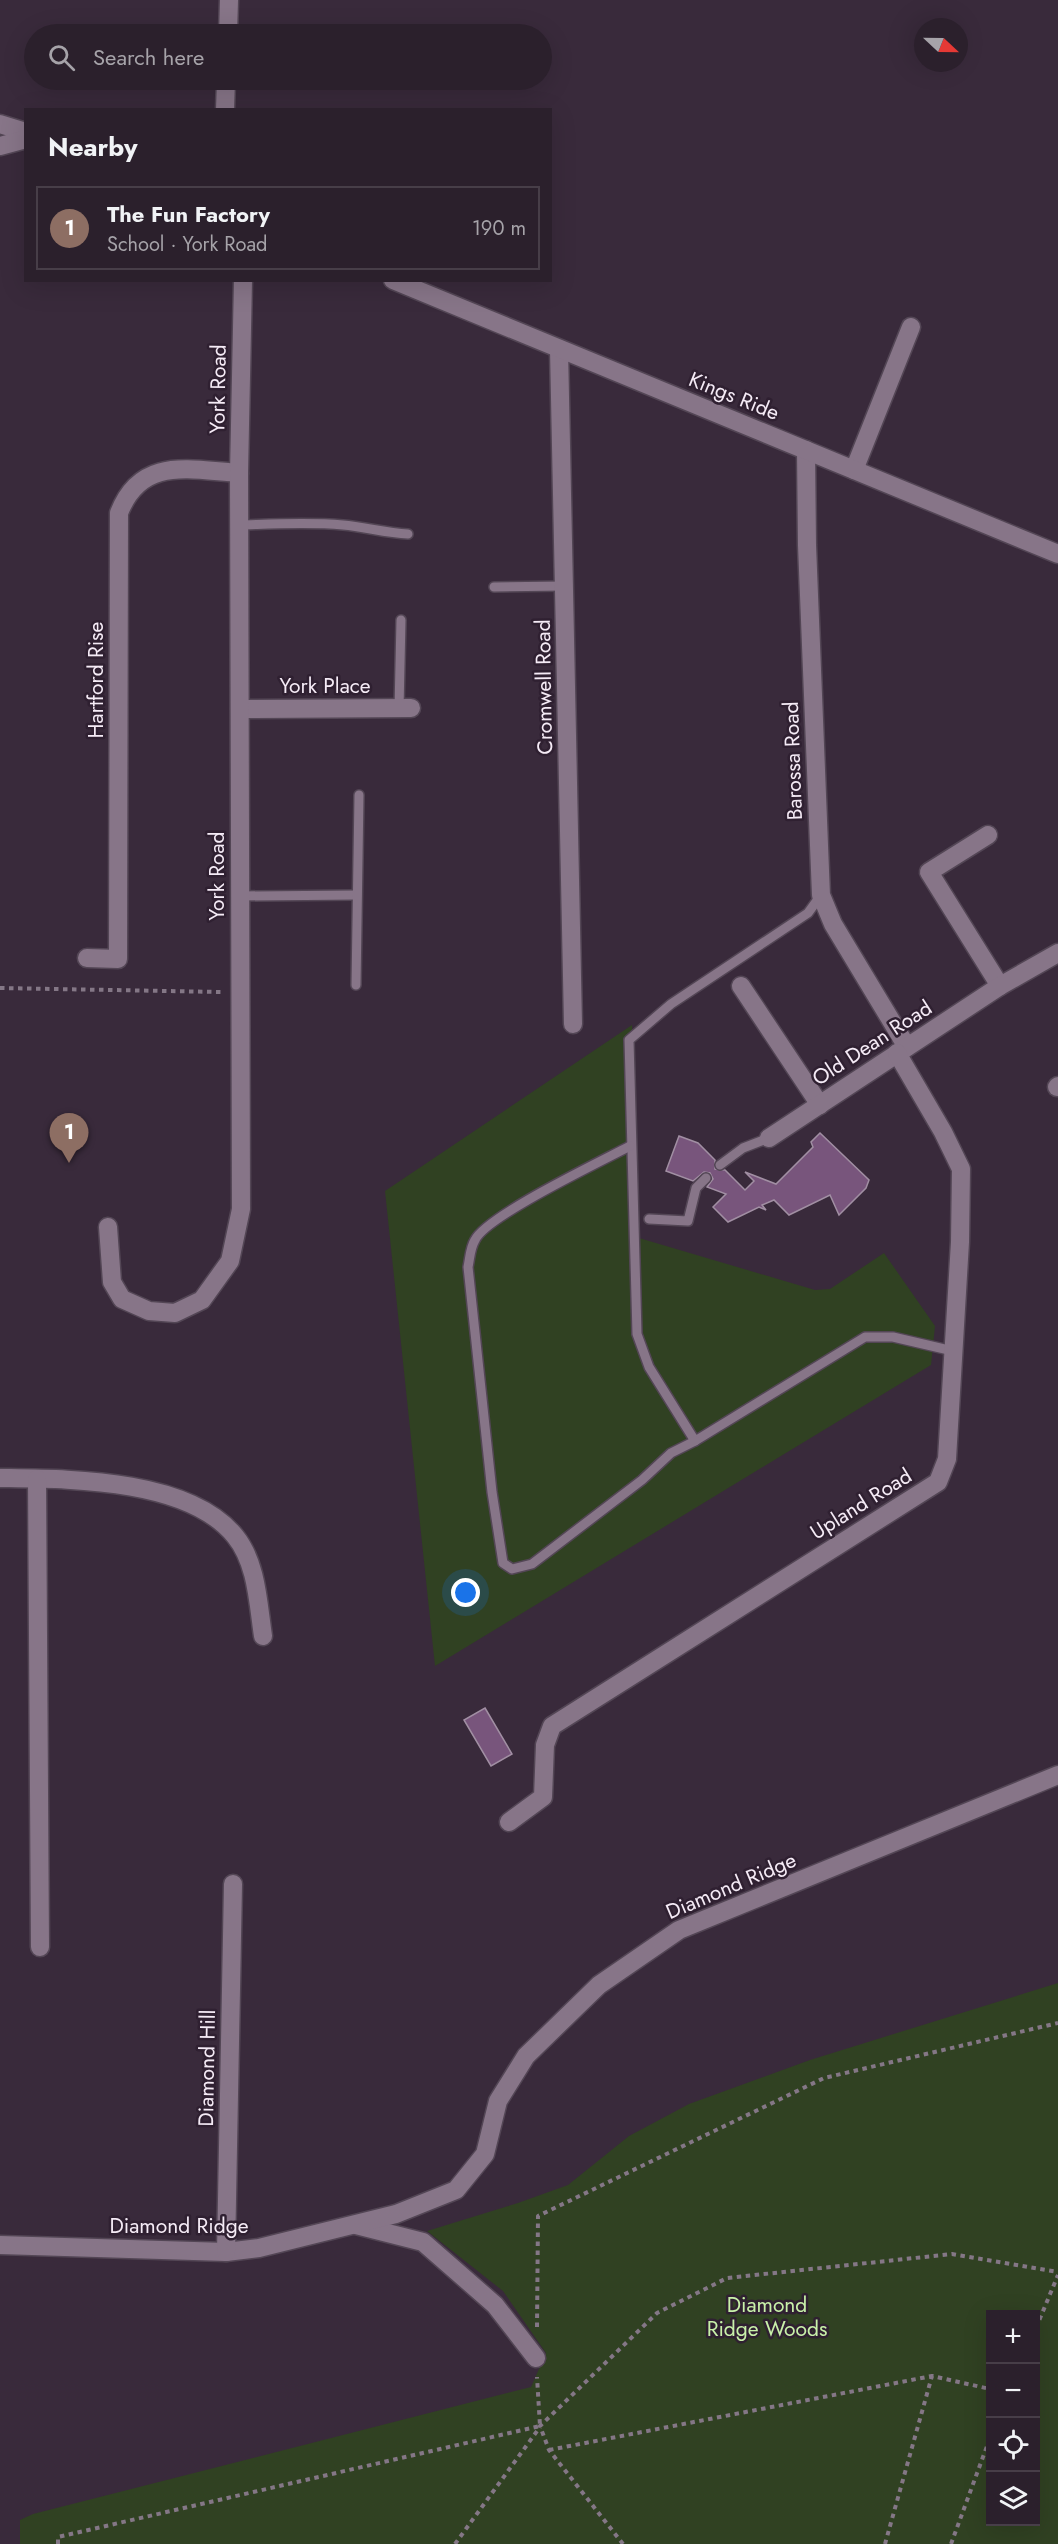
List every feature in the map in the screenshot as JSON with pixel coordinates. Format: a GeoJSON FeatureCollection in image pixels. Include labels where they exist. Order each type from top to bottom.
{"type":"FeatureCollection","features":[{"type":"Feature","properties":{"kind":"street"},"geometry":{"type":"LineString","coordinates":[[228,24],[229,0]]}},
{"type":"Feature","properties":{"kind":"street"},"geometry":{"type":"LineString","coordinates":[[225,108],[226,90]]}},
{"type":"Feature","properties":{"kind":"street"},"geometry":{"type":"LineString","coordinates":[[0,124],[24,131]]}},
{"type":"Feature","properties":{"kind":"street"},"geometry":{"type":"LineString","coordinates":[[0,146],[24,140]]}},
{"type":"Feature","properties":{"kind":"street","name":"York Road"},"geometry":{"type":"LineString","coordinates":[[108,1227],[112,1282],[123,1299],[149,1311],[175,1313],[202,1300],[230,1261],[241,1209],[238,473],[243,282]]}},
{"type":"Feature","properties":{"kind":"street","name":"Kings Ride"},"geometry":{"type":"LineString","coordinates":[[398,282],[1058,554]]}},
{"type":"Feature","properties":{"kind":"street"},"geometry":{"type":"LineString","coordinates":[[854,470],[910,327]]}},
{"type":"Feature","properties":{"kind":"street","name":"Cromwell Road"},"geometry":{"type":"LineString","coordinates":[[559,349],[573,1024]]}},
{"type":"Feature","properties":{"kind":"street","name":"Barossa Road"},"geometry":{"type":"LineString","coordinates":[[806,450],[807,545],[821,895],[833,924],[902,1050]]}},
{"type":"Feature","properties":{"kind":"street","name":"Hartford Rise"},"geometry":{"type":"LineString","coordinates":[[87,958],[118,958],[119,513],[127,493],[140,480],[165,469],[238,473]]}},
{"type":"Feature","properties":{"kind":"street","name":"York Place"},"geometry":{"type":"LineString","coordinates":[[240,710],[405,709]]}},
{"type":"Feature","properties":{"kind":"street"},"geometry":{"type":"LineString","coordinates":[[988,835],[929,872],[1000,986]]}},
{"type":"Feature","properties":{"kind":"street","name":"Old Dean Road"},"geometry":{"type":"LineString","coordinates":[[769,1138],[1000,986],[1058,953]]}},
{"type":"Feature","properties":{"kind":"street"},"geometry":{"type":"LineString","coordinates":[[741,986],[820,1105]]}},
{"type":"Feature","properties":{"kind":"street","name":"Upland Road"},"geometry":{"type":"LineString","coordinates":[[543,1797],[545,1745],[552,1726],[938,1482],[947,1459],[960,1242],[961,1169],[902,1050]]}},
{"type":"Feature","properties":{"kind":"street"},"geometry":{"type":"LineString","coordinates":[[0,1478],[95,1481],[150,1491],[201,1508],[235,1536],[253,1572],[263,1636]]}},
{"type":"Feature","properties":{"kind":"street"},"geometry":{"type":"LineString","coordinates":[[37,1479],[40,1947]]}},
{"type":"Feature","properties":{"kind":"street","name":"Diamond Ridge"},"geometry":{"type":"LineString","coordinates":[[0,2245],[226,2252],[259,2248],[396,2214],[456,2190],[485,2154],[498,2101],[526,2056],[599,1986],[679,1930],[1058,1775]]}},
{"type":"Feature","properties":{"kind":"street"},"geometry":{"type":"LineString","coordinates":[[509,1822],[543,1797],[561,1788]]}},
{"type":"Feature","properties":{"kind":"street","name":"Diamond Hill"},"geometry":{"type":"LineString","coordinates":[[226,2252],[233,1884]]}},
{"type":"Feature","properties":{"kind":"street","name":"Diamond Ridge"},"geometry":{"type":"LineString","coordinates":[[355,2224],[423,2242],[495,2305],[536,2358]]}},
{"type":"Feature","properties":{"kind":"lane"},"geometry":{"type":"LineString","coordinates":[[239,525],[287,523],[344,525],[380,532],[408,534]]}},
{"type":"Feature","properties":{"kind":"lane"},"geometry":{"type":"LineString","coordinates":[[494,587],[564,586]]}},
{"type":"Feature","properties":{"kind":"lane"},"geometry":{"type":"LineString","coordinates":[[401,620],[405,709]]}},
{"type":"Feature","properties":{"kind":"lane"},"geometry":{"type":"LineString","coordinates":[[356,985],[359,795]]}},
{"type":"Feature","properties":{"kind":"lane"},"geometry":{"type":"LineString","coordinates":[[240,896],[356,895]]}},
{"type":"Feature","properties":{"kind":"lane"},"geometry":{"type":"LineString","coordinates":[[695,1441],[649,1367],[637,1334],[630,1146],[629,1041],[671,1004],[808,913],[821,895]]}},
{"type":"Feature","properties":{"kind":"lane"},"geometry":{"type":"LineString","coordinates":[[720,1165],[743,1148],[769,1138]]}},
{"type":"Feature","properties":{"kind":"lane"},"geometry":{"type":"LineString","coordinates":[[630,1146],[501,1216],[475,1238],[471,1250],[468,1267],[492,1492],[503,1563],[512,1569],[532,1563],[642,1480],[671,1453],[695,1441],[865,1337],[893,1337],[952,1352]]}},
{"type":"Feature","properties":{"kind":"lane"},"geometry":{"type":"LineString","coordinates":[[649,1219],[688,1221],[696,1188],[706,1178]]}},
{"type":"Feature","properties":{"kind":"path"},"geometry":{"type":"LineString","coordinates":[[0,987],[240,993]]}},
{"type":"Feature","properties":{"kind":"path"},"geometry":{"type":"LineString","coordinates":[[623,2544],[549,2450],[540,2426],[536,2358],[538,2216],[824,2078],[1058,2023]]}},
{"type":"Feature","properties":{"kind":"path"},"geometry":{"type":"LineString","coordinates":[[455,2544],[540,2426],[657,2313],[727,2278],[952,2254],[1058,2273],[1040,2316]]}},
{"type":"Feature","properties":{"kind":"path"},"geometry":{"type":"LineString","coordinates":[[549,2450],[932,2376],[986,2388]]}},
{"type":"Feature","properties":{"kind":"path"},"geometry":{"type":"LineString","coordinates":[[885,2544],[932,2376]]}},
{"type":"Feature","properties":{"kind":"path"},"geometry":{"type":"LineString","coordinates":[[58,2544],[58,2537],[540,2426]]}},
{"type":"Feature","properties":{"kind":"path"},"geometry":{"type":"LineString","coordinates":[[951,2544],[986,2449]]}},
{"type":"Feature","properties":{"kind":"green space"},"geometry":{"type":"Polygon","coordinates":[[[632,1025],[639,1238],[815,1290],[830,1289],[884,1253],[935,1326],[931,1365],[435,1666],[385,1191],[632,1025]]]}},
{"type":"Feature","properties":{"kind":"green space","name":"Diamond Ridge Woods"},"geometry":{"type":"Polygon","coordinates":[[[1058,1983],[1058,2544],[20,2544],[20,2520],[33,2514],[531,2387],[546,2353],[503,2291],[427,2231],[568,2185],[629,2136],[689,2104],[810,2060],[1058,1983]]]}},
{"type":"Feature","properties":{"kind":"building"},"geometry":{"type":"Polygon","coordinates":[[[820,1133],[869,1180],[866,1188],[839,1215],[830,1195],[789,1215],[774,1200],[762,1205],[766,1210],[759,1207],[728,1222],[713,1207],[726,1194],[707,1187],[713,1179],[710,1173],[704,1172],[693,1181],[666,1171],[679,1136],[698,1143],[715,1160],[715,1169],[725,1170],[745,1190],[754,1181],[745,1172],[776,1184],[813,1147],[811,1142],[820,1133]]]}},
{"type":"Feature","properties":{"kind":"building"},"geometry":{"type":"Polygon","coordinates":[[[485,1708],[512,1754],[491,1766],[464,1720],[485,1708]]]}},
{"type":"Feature","properties":{"kind":"place","name":"The Fun Factory"},"geometry":{"type":"Point","coordinates":[69,1163]}}]}
